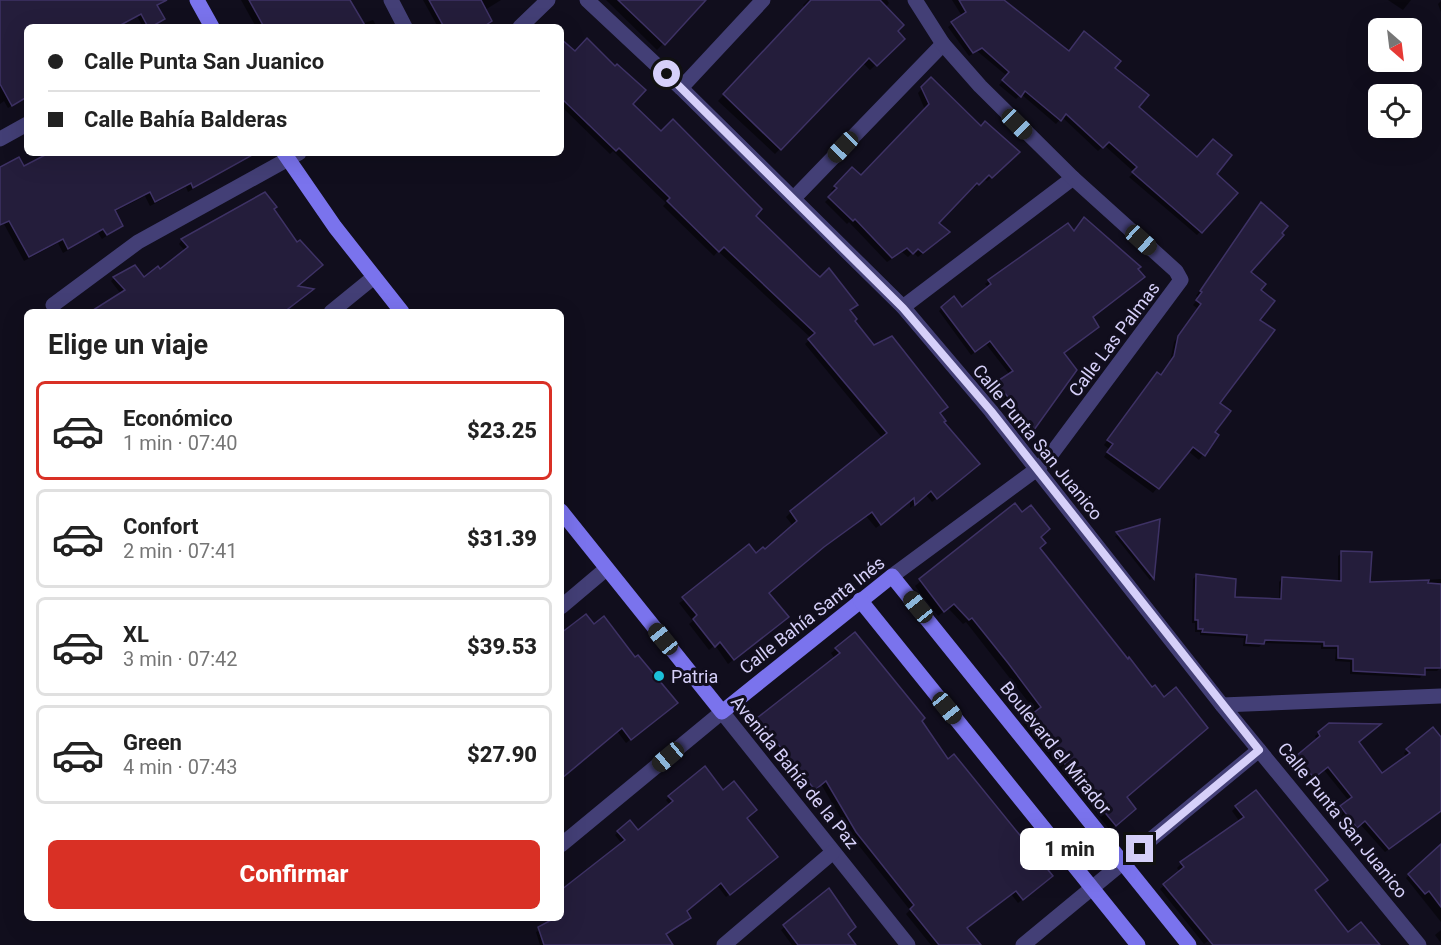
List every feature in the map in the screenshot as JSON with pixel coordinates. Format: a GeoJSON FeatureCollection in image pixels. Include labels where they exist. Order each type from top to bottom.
{"type":"FeatureCollection","features":[{"type":"Feature","properties":{"kind":"main road"},"geometry":{"type":"LineString","coordinates":[[197,0],[207,24]]}},
{"type":"Feature","properties":{"kind":"main road"},"geometry":{"type":"LineString","coordinates":[[291,156],[374,277],[400,309]]}},
{"type":"Feature","properties":{"kind":"main road","name":"Avenida Bahía de la Paz"},"geometry":{"type":"LineString","coordinates":[[564,515],[722,712]]}},
{"type":"Feature","properties":{"kind":"main road","name":"Calle Bahía Santa Inés"},"geometry":{"type":"LineString","coordinates":[[722,712],[892,576]]}},
{"type":"Feature","properties":{"kind":"main road","name":"Boulevard el Mirador"},"geometry":{"type":"LineString","coordinates":[[892,576],[1189,945]]}},
{"type":"Feature","properties":{"kind":"main road"},"geometry":{"type":"LineString","coordinates":[[860,600],[1138,945]]}},
{"type":"Feature","properties":{"kind":"street"},"geometry":{"type":"LineString","coordinates":[[391,0],[403,24]]}},
{"type":"Feature","properties":{"kind":"street"},"geometry":{"type":"LineString","coordinates":[[523,24],[548,0]]}},
{"type":"Feature","properties":{"kind":"street","name":"Calle Punta San Juanico"},"geometry":{"type":"LineString","coordinates":[[587,0],[794,198],[903,308],[1037,469],[1222,705],[1419,945]]}},
{"type":"Feature","properties":{"kind":"street"},"geometry":{"type":"LineString","coordinates":[[681,88],[763,0]]}},
{"type":"Feature","properties":{"kind":"street","name":"Calle Las Palmas"},"geometry":{"type":"LineString","coordinates":[[915,0],[942,44],[980,86],[1073,178],[1176,271],[1180,280],[1062,441],[1037,469]]}},
{"type":"Feature","properties":{"kind":"street"},"geometry":{"type":"LineString","coordinates":[[794,198],[942,44]]}},
{"type":"Feature","properties":{"kind":"street"},"geometry":{"type":"LineString","coordinates":[[0,139],[24,126]]}},
{"type":"Feature","properties":{"kind":"street"},"geometry":{"type":"LineString","coordinates":[[53,305],[138,242],[288,156]]}},
{"type":"Feature","properties":{"kind":"street"},"geometry":{"type":"LineString","coordinates":[[903,308],[1073,178]]}},
{"type":"Feature","properties":{"kind":"street"},"geometry":{"type":"LineString","coordinates":[[335,309],[374,277]]}},
{"type":"Feature","properties":{"kind":"street","name":"Calle Bahía Santa Inés"},"geometry":{"type":"LineString","coordinates":[[892,576],[1037,469]]}},
{"type":"Feature","properties":{"kind":"street"},"geometry":{"type":"LineString","coordinates":[[564,604],[606,569]]}},
{"type":"Feature","properties":{"kind":"street"},"geometry":{"type":"LineString","coordinates":[[1222,705],[1441,696]]}},
{"type":"Feature","properties":{"kind":"street","name":"Calle Bahía Santa Inés"},"geometry":{"type":"LineString","coordinates":[[564,843],[722,712]]}},
{"type":"Feature","properties":{"kind":"street","name":"Avenida Bahía de la Paz"},"geometry":{"type":"LineString","coordinates":[[722,712],[908,945]]}},
{"type":"Feature","properties":{"kind":"street"},"geometry":{"type":"LineString","coordinates":[[1023,945],[1259,750]]}},
{"type":"Feature","properties":{"kind":"street"},"geometry":{"type":"LineString","coordinates":[[724,945],[833,852]]}},
{"type":"Feature","properties":{"kind":"building"},"geometry":{"type":"Polygon","coordinates":[[[0,0],[167,0],[157,5],[165,19],[156,24],[146,24],[141,14],[123,24],[24,24],[24,99],[12,106],[0,84],[0,0]]]}},
{"type":"Feature","properties":{"kind":"building"},"geometry":{"type":"Polygon","coordinates":[[[249,0],[350,0],[364,24],[262,24],[249,0]]]}},
{"type":"Feature","properties":{"kind":"building"},"geometry":{"type":"Polygon","coordinates":[[[429,0],[481,0],[492,21],[488,24],[442,24],[429,0]]]}},
{"type":"Feature","properties":{"kind":"building"},"geometry":{"type":"Polygon","coordinates":[[[618,0],[706,0],[665,45],[618,0]]]}},
{"type":"Feature","properties":{"kind":"building"},"geometry":{"type":"Polygon","coordinates":[[[811,0],[880,0],[904,25],[898,31],[905,39],[877,66],[869,58],[781,150],[723,94],[811,0]]]}},
{"type":"Feature","properties":{"kind":"building"},"geometry":{"type":"Polygon","coordinates":[[[959,0],[1004,0],[1069,51],[1084,31],[1121,61],[1115,68],[1149,95],[1139,107],[1197,157],[1213,139],[1232,155],[1217,174],[1238,193],[1202,233],[1132,172],[1137,167],[1109,142],[1103,148],[1066,114],[1061,121],[1025,91],[1021,97],[1002,80],[1009,72],[982,48],[973,53],[951,22],[966,12],[959,0]]]}},
{"type":"Feature","properties":{"kind":"building"},"geometry":{"type":"Polygon","coordinates":[[[587,38],[615,66],[617,64],[646,90],[633,104],[661,131],[673,119],[762,209],[756,216],[812,270],[820,277],[829,268],[858,305],[850,310],[857,319],[855,321],[874,345],[892,336],[948,407],[940,413],[946,421],[944,422],[980,464],[937,499],[931,491],[915,505],[914,498],[881,525],[872,512],[824,547],[769,593],[789,617],[734,660],[720,642],[715,647],[693,619],[697,615],[682,597],[749,544],[756,553],[763,547],[765,549],[797,521],[790,511],[887,433],[808,339],[815,333],[724,247],[719,252],[667,201],[670,198],[619,148],[616,151],[564,101],[564,42],[575,51],[587,38]]]}},
{"type":"Feature","properties":{"kind":"building"},"geometry":{"type":"Polygon","coordinates":[[[931,77],[981,126],[985,121],[1020,152],[992,178],[989,175],[979,185],[977,183],[939,223],[950,232],[923,253],[918,249],[913,254],[907,248],[892,258],[855,219],[853,221],[828,197],[837,188],[834,186],[852,167],[861,175],[929,104],[921,87],[931,77]]]}},
{"type":"Feature","properties":{"kind":"building"},"geometry":{"type":"Polygon","coordinates":[[[43,156],[251,156],[193,188],[191,183],[155,202],[150,192],[115,210],[123,226],[107,235],[103,229],[68,249],[63,239],[29,257],[9,221],[0,225],[0,167],[19,157],[24,166],[43,156]]]}},
{"type":"Feature","properties":{"kind":"building"},"geometry":{"type":"Polygon","coordinates":[[[265,192],[277,207],[274,209],[297,242],[300,240],[323,265],[298,286],[314,289],[288,309],[95,309],[125,290],[113,277],[135,265],[144,277],[158,266],[160,269],[188,247],[181,239],[265,192]]]}},
{"type":"Feature","properties":{"kind":"building"},"geometry":{"type":"Polygon","coordinates":[[[1261,202],[1288,226],[1282,233],[1284,235],[1251,272],[1266,284],[1261,290],[1275,301],[1260,320],[1275,330],[1220,403],[1231,411],[1215,432],[1219,435],[1205,456],[1193,447],[1159,489],[1107,452],[1113,444],[1107,440],[1157,372],[1161,375],[1174,356],[1178,336],[1201,304],[1196,300],[1202,292],[1200,291],[1261,202]]]}},
{"type":"Feature","properties":{"kind":"building"},"geometry":{"type":"Polygon","coordinates":[[[1084,217],[1141,267],[1138,269],[1145,277],[1093,317],[1099,327],[1064,353],[1077,370],[1034,430],[996,382],[1013,371],[990,341],[975,352],[941,307],[954,296],[962,307],[991,284],[988,280],[1068,223],[1074,231],[1084,217]]]}},
{"type":"Feature","properties":{"kind":"building"},"geometry":{"type":"Polygon","coordinates":[[[1015,503],[1022,512],[1031,505],[1050,529],[1041,537],[1046,543],[1040,548],[1152,687],[1155,685],[1164,697],[1176,687],[1208,728],[1127,797],[1136,809],[1116,826],[1027,718],[1041,707],[1008,663],[972,618],[969,620],[954,604],[944,612],[919,579],[1015,503]]]}},
{"type":"Feature","properties":{"kind":"building"},"geometry":{"type":"Polygon","coordinates":[[[1160,519],[1154,579],[1116,532],[1160,519]]]}},
{"type":"Feature","properties":{"kind":"building"},"geometry":{"type":"Polygon","coordinates":[[[1341,551],[1372,552],[1370,582],[1429,580],[1428,583],[1441,584],[1441,668],[1425,668],[1425,675],[1353,671],[1353,659],[1338,658],[1338,646],[1324,646],[1324,642],[1265,640],[1264,644],[1246,643],[1247,635],[1202,632],[1203,629],[1198,629],[1198,620],[1195,620],[1196,574],[1236,579],[1235,597],[1281,599],[1282,577],[1341,581],[1341,551]]]}},
{"type":"Feature","properties":{"kind":"building"},"geometry":{"type":"Polygon","coordinates":[[[586,614],[594,624],[604,616],[635,657],[638,655],[678,703],[631,740],[622,728],[564,776],[564,631],[586,614]]]}},
{"type":"Feature","properties":{"kind":"building"},"geometry":{"type":"Polygon","coordinates":[[[855,632],[925,718],[922,721],[948,759],[954,754],[1053,876],[1023,900],[1016,891],[967,928],[981,945],[939,945],[910,909],[914,905],[856,832],[826,781],[815,790],[757,718],[840,653],[835,648],[855,632]]]}},
{"type":"Feature","properties":{"kind":"building"},"geometry":{"type":"Polygon","coordinates":[[[1329,723],[1381,724],[1359,742],[1382,773],[1410,753],[1406,749],[1433,727],[1441,737],[1441,811],[1389,849],[1365,821],[1357,828],[1340,806],[1352,797],[1328,767],[1314,778],[1296,756],[1320,736],[1318,732],[1329,723]]]}},
{"type":"Feature","properties":{"kind":"building"},"geometry":{"type":"Polygon","coordinates":[[[705,766],[723,790],[734,781],[757,810],[747,818],[778,857],[730,895],[721,883],[687,911],[691,918],[666,934],[673,945],[544,945],[538,927],[549,921],[564,921],[564,888],[625,840],[617,831],[630,820],[638,830],[673,801],[668,796],[705,766]]]}},
{"type":"Feature","properties":{"kind":"building"},"geometry":{"type":"Polygon","coordinates":[[[1256,790],[1328,880],[1315,890],[1348,932],[1361,922],[1380,945],[1213,945],[1163,884],[1184,867],[1180,862],[1244,817],[1235,806],[1256,790]]]}},
{"type":"Feature","properties":{"kind":"building"},"geometry":{"type":"Polygon","coordinates":[[[1441,844],[1441,907],[1429,891],[1425,894],[1408,874],[1441,844]]]}},
{"type":"Feature","properties":{"kind":"building"},"geometry":{"type":"Polygon","coordinates":[[[829,888],[856,927],[848,934],[856,945],[798,945],[783,925],[829,888]]]}},
{"type":"Feature","properties":{"kind":"place","name":"Patria"},"geometry":{"type":"Point","coordinates":[659,676]}},
{"type":"Feature","properties":{"kind":"route"},"geometry":{"type":"LineString","coordinates":[[667,74],[903,308],[991,411],[1259,750],[1140,849]]}}]}
